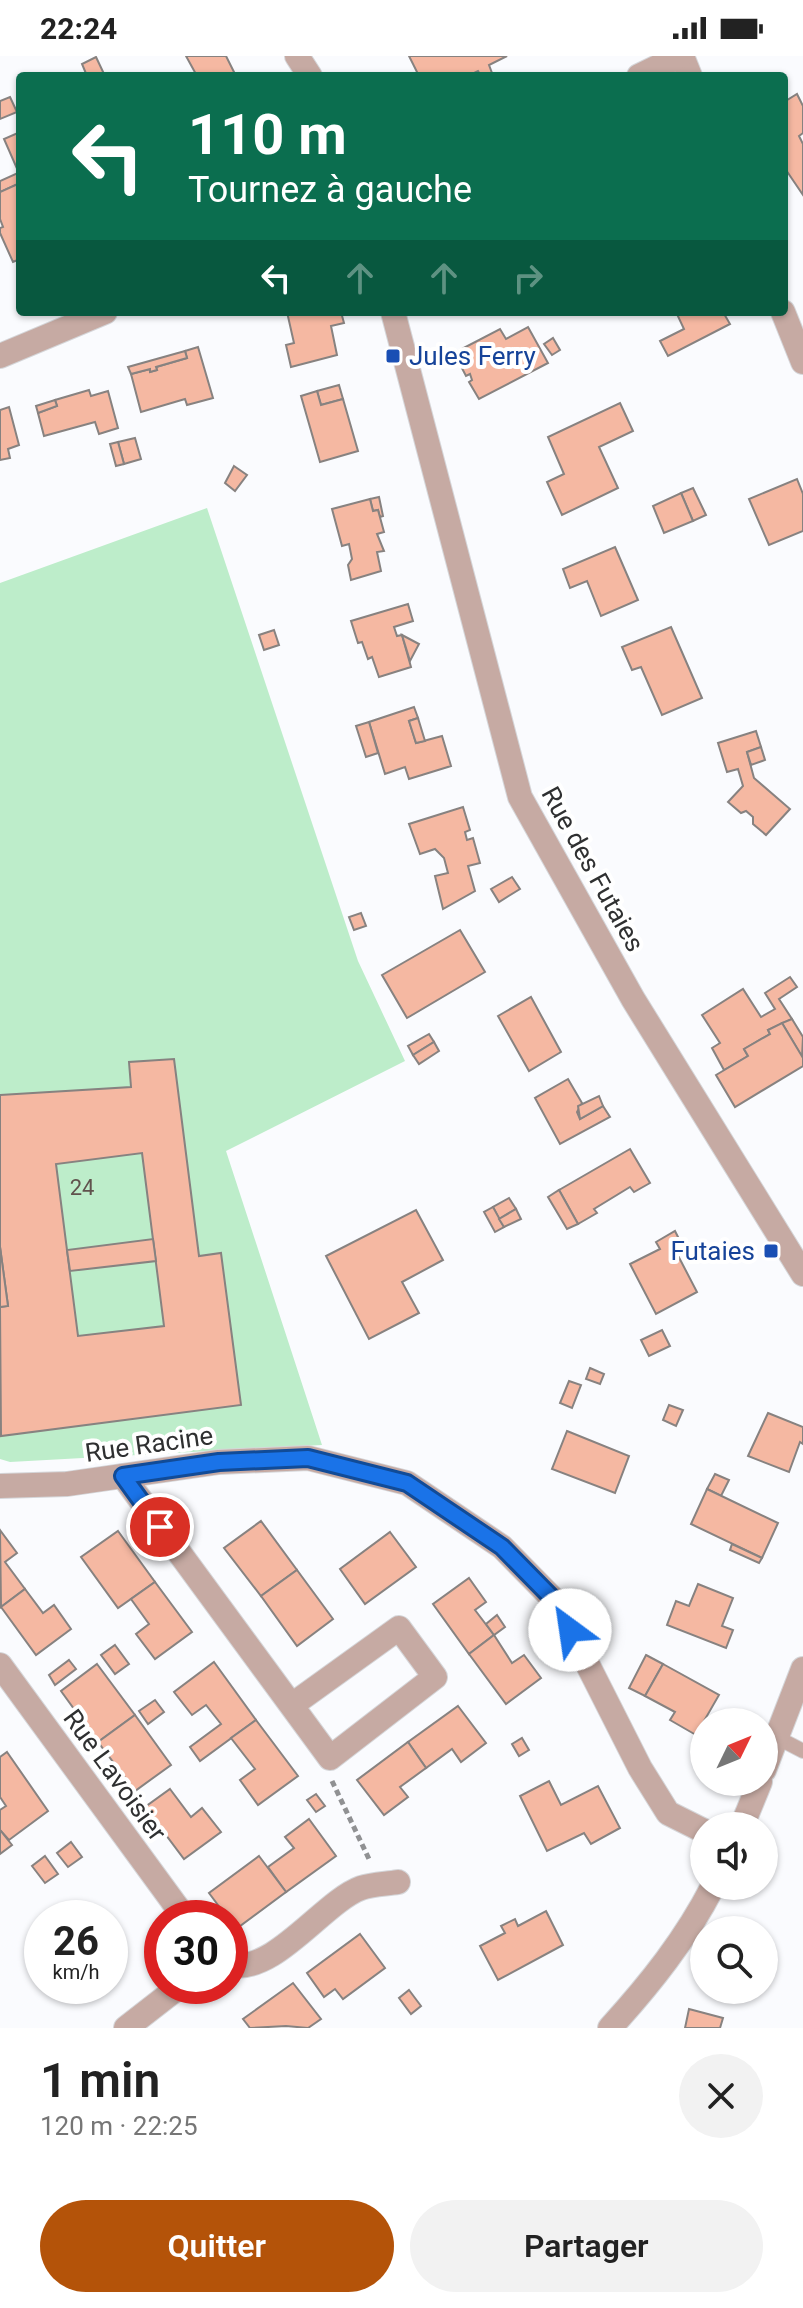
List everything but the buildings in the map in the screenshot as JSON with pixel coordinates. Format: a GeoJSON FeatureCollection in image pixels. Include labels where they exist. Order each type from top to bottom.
{"type":"FeatureCollection","features":[{"type":"Feature","properties":{"kind":"street"},"geometry":{"type":"LineString","coordinates":[[647,72],[681,56]]}},
{"type":"Feature","properties":{"kind":"street"},"geometry":{"type":"LineString","coordinates":[[0,356],[95,316]]}},
{"type":"Feature","properties":{"kind":"street","name":"Rue des Futaies"},"geometry":{"type":"LineString","coordinates":[[394,316],[520,797],[633,999],[803,1274]]}},
{"type":"Feature","properties":{"kind":"street"},"geometry":{"type":"LineString","coordinates":[[785,316],[803,362]]}},
{"type":"Feature","properties":{"kind":"street","name":"Rue Racine"},"geometry":{"type":"LineString","coordinates":[[0,1486],[67,1484],[219,1462],[308,1458],[407,1483],[502,1547],[556,1602],[640,1768],[668,1813],[690,1824]]}},
{"type":"Feature","properties":{"kind":"street"},"geometry":{"type":"LineString","coordinates":[[123,1476],[330,1758],[435,1677],[399,1628],[292,1705]]}},
{"type":"Feature","properties":{"kind":"street","name":"Rue Lavoisier"},"geometry":{"type":"LineString","coordinates":[[0,1665],[172,1900]]}},
{"type":"Feature","properties":{"kind":"street"},"geometry":{"type":"LineString","coordinates":[[778,1732],[803,1669]]}},
{"type":"Feature","properties":{"kind":"street"},"geometry":{"type":"LineString","coordinates":[[248,1964],[271,1956],[360,1889],[390,1883]]}},
{"type":"Feature","properties":{"kind":"street"},"geometry":{"type":"LineString","coordinates":[[610,2028],[655,1977],[695,1921],[706,1900]]}},
{"type":"Feature","properties":{"kind":"street"},"geometry":{"type":"LineString","coordinates":[[126,2028],[157,2004]]}},
{"type":"Feature","properties":{"kind":"lane"},"geometry":{"type":"LineString","coordinates":[[778,1738],[803,1751]]}},
{"type":"Feature","properties":{"kind":"path"},"geometry":{"type":"LineString","coordinates":[[330,1758],[328,1773],[390,1883]]}},
{"type":"Feature","properties":{"kind":"green space"},"geometry":{"type":"Polygon","coordinates":[[[207,508],[358,961],[405,1061],[226,1151],[322,1445],[10,1462],[0,1459],[0,583],[207,508]]]}},
{"type":"Feature","properties":{"kind":"place","name":"Jules Ferry"},"geometry":{"type":"Point","coordinates":[393,356]}},
{"type":"Feature","properties":{"kind":"place","name":"Futaies"},"geometry":{"type":"Point","coordinates":[771,1251]}},
{"type":"Feature","properties":{"kind":"route"},"geometry":{"type":"LineString","coordinates":[[160,1527],[123,1476],[219,1462],[308,1458],[333,1464],[407,1483],[502,1547],[556,1602],[570,1630]]}}]}
